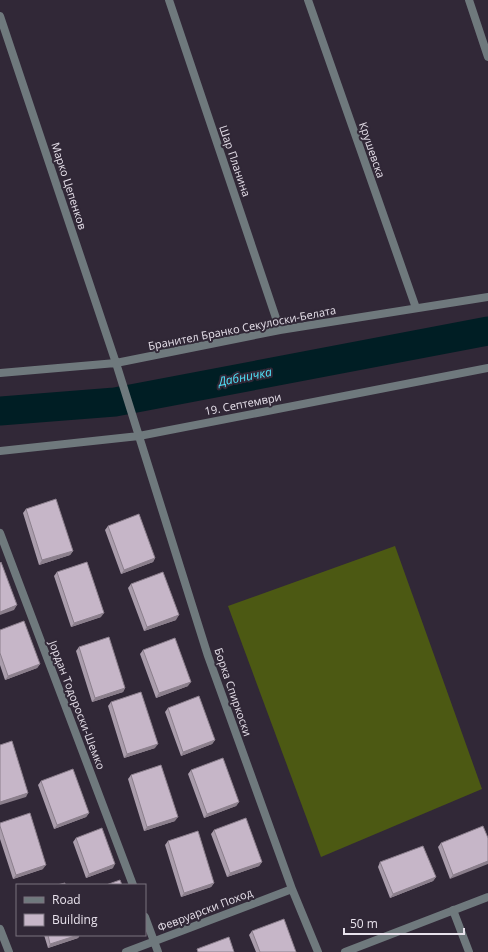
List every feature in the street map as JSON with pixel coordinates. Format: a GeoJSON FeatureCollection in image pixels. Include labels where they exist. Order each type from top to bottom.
{"type":"FeatureCollection","features":[{"type":"Feature","properties":{"kind":"street","name":"Шар Планина"},"geometry":{"type":"LineString","coordinates":[[169,0],[280,330]]}},
{"type":"Feature","properties":{"kind":"street","name":"Крушевска"},"geometry":{"type":"LineString","coordinates":[[308,0],[416,308]]}},
{"type":"Feature","properties":{"kind":"street"},"geometry":{"type":"LineString","coordinates":[[469,0],[488,57]]}},
{"type":"Feature","properties":{"kind":"street","name":"Марко Цепенков"},"geometry":{"type":"LineString","coordinates":[[0,16],[139,436]]}},
{"type":"Feature","properties":{"kind":"street","name":"Бранител Бранко Секулоски-Белата"},"geometry":{"type":"LineString","coordinates":[[0,373],[116,363],[280,330],[488,297]]}},
{"type":"Feature","properties":{"kind":"street","name":"19. Септември"},"geometry":{"type":"LineString","coordinates":[[0,451],[139,436],[488,368]]}},
{"type":"Feature","properties":{"kind":"street","name":"Борка Спиркоски"},"geometry":{"type":"LineString","coordinates":[[139,436],[208,656],[292,889],[318,952]]}},
{"type":"Feature","properties":{"kind":"street","name":"Јордан Тодороски-Шемко"},"geometry":{"type":"LineString","coordinates":[[0,533],[133,884]]}},
{"type":"Feature","properties":{"kind":"street","name":"Февруарски Поход"},"geometry":{"type":"LineString","coordinates":[[126,952],[292,889]]}},
{"type":"Feature","properties":{"kind":"street"},"geometry":{"type":"LineString","coordinates":[[345,952],[488,897]]}},
{"type":"Feature","properties":{"kind":"street"},"geometry":{"type":"LineString","coordinates":[[453,910],[469,952]]}},
{"type":"Feature","properties":{"kind":"street"},"geometry":{"type":"LineString","coordinates":[[146,920],[158,952]]}},
{"type":"Feature","properties":{"kind":"street"},"geometry":{"type":"LineString","coordinates":[[0,929],[9,952]]}},
{"type":"Feature","properties":{"kind":"green space"},"geometry":{"type":"Polygon","coordinates":[[[395,546],[482,789],[321,857],[228,606],[395,546]]]}},
{"type":"Feature","properties":{"kind":"building"},"geometry":{"type":"Polygon","coordinates":[[[56,499],[73,551],[42,560],[26,509],[56,499]]]}},
{"type":"Feature","properties":{"kind":"building"},"geometry":{"type":"Polygon","coordinates":[[[139,514],[155,558],[124,570],[108,526],[139,514]]]}},
{"type":"Feature","properties":{"kind":"building"},"geometry":{"type":"Polygon","coordinates":[[[1,562],[17,605],[0,612],[0,563],[1,562]]]}},
{"type":"Feature","properties":{"kind":"building"},"geometry":{"type":"Polygon","coordinates":[[[87,562],[104,613],[74,623],[57,572],[87,562]]]}},
{"type":"Feature","properties":{"kind":"building"},"geometry":{"type":"Polygon","coordinates":[[[163,572],[179,615],[147,627],[131,584],[163,572]]]}},
{"type":"Feature","properties":{"kind":"building"},"geometry":{"type":"Polygon","coordinates":[[[24,621],[40,664],[8,676],[0,653],[0,630],[24,621]]]}},
{"type":"Feature","properties":{"kind":"building"},"geometry":{"type":"Polygon","coordinates":[[[109,637],[125,688],[95,698],[79,647],[109,637]]]}},
{"type":"Feature","properties":{"kind":"building"},"geometry":{"type":"Polygon","coordinates":[[[175,638],[191,682],[159,693],[143,650],[175,638]]]}},
{"type":"Feature","properties":{"kind":"building"},"geometry":{"type":"Polygon","coordinates":[[[141,692],[158,744],[127,754],[111,702],[141,692]]]}},
{"type":"Feature","properties":{"kind":"building"},"geometry":{"type":"Polygon","coordinates":[[[199,696],[215,740],[183,752],[168,708],[199,696]]]}},
{"type":"Feature","properties":{"kind":"building"},"geometry":{"type":"Polygon","coordinates":[[[12,741],[28,793],[0,802],[0,745],[12,741]]]}},
{"type":"Feature","properties":{"kind":"building"},"geometry":{"type":"Polygon","coordinates":[[[223,758],[239,802],[207,814],[191,770],[223,758]]]}},
{"type":"Feature","properties":{"kind":"building"},"geometry":{"type":"Polygon","coordinates":[[[161,765],[178,817],[147,827],[131,775],[161,765]]]}},
{"type":"Feature","properties":{"kind":"building"},"geometry":{"type":"Polygon","coordinates":[[[73,769],[89,813],[57,825],[41,781],[73,769]]]}},
{"type":"Feature","properties":{"kind":"building"},"geometry":{"type":"Polygon","coordinates":[[[30,813],[46,865],[16,875],[0,823],[30,813]]]}},
{"type":"Feature","properties":{"kind":"building"},"geometry":{"type":"Polygon","coordinates":[[[246,818],[262,862],[230,873],[214,830],[246,818]]]}},
{"type":"Feature","properties":{"kind":"building"},"geometry":{"type":"Polygon","coordinates":[[[483,826],[488,838],[488,861],[453,875],[441,843],[483,826]]]}},
{"type":"Feature","properties":{"kind":"building"},"geometry":{"type":"Polygon","coordinates":[[[102,828],[115,864],[89,874],[76,838],[102,828]]]}},
{"type":"Feature","properties":{"kind":"building"},"geometry":{"type":"Polygon","coordinates":[[[198,831],[214,883],[184,893],[168,841],[198,831]]]}},
{"type":"Feature","properties":{"kind":"building"},"geometry":{"type":"Polygon","coordinates":[[[423,846],[436,877],[393,894],[380,862],[423,846]]]}},
{"type":"Feature","properties":{"kind":"building"},"geometry":{"type":"Polygon","coordinates":[[[120,880],[122,884],[109,884],[120,880]]]}},
{"type":"Feature","properties":{"kind":"building"},"geometry":{"type":"Polygon","coordinates":[[[284,919],[296,952],[260,952],[252,931],[284,919]]]}},
{"type":"Feature","properties":{"kind":"building"},"geometry":{"type":"Polygon","coordinates":[[[48,936],[75,936],[50,944],[48,936]]]}},
{"type":"Feature","properties":{"kind":"building"},"geometry":{"type":"Polygon","coordinates":[[[229,937],[234,952],[198,952],[197,949],[229,937]]]}},
{"type":"Feature","properties":{"kind":"waterway","name":"Дабничка"},"geometry":{"type":"LineString","coordinates":[[0,411],[115,402],[488,331]]}}]}
